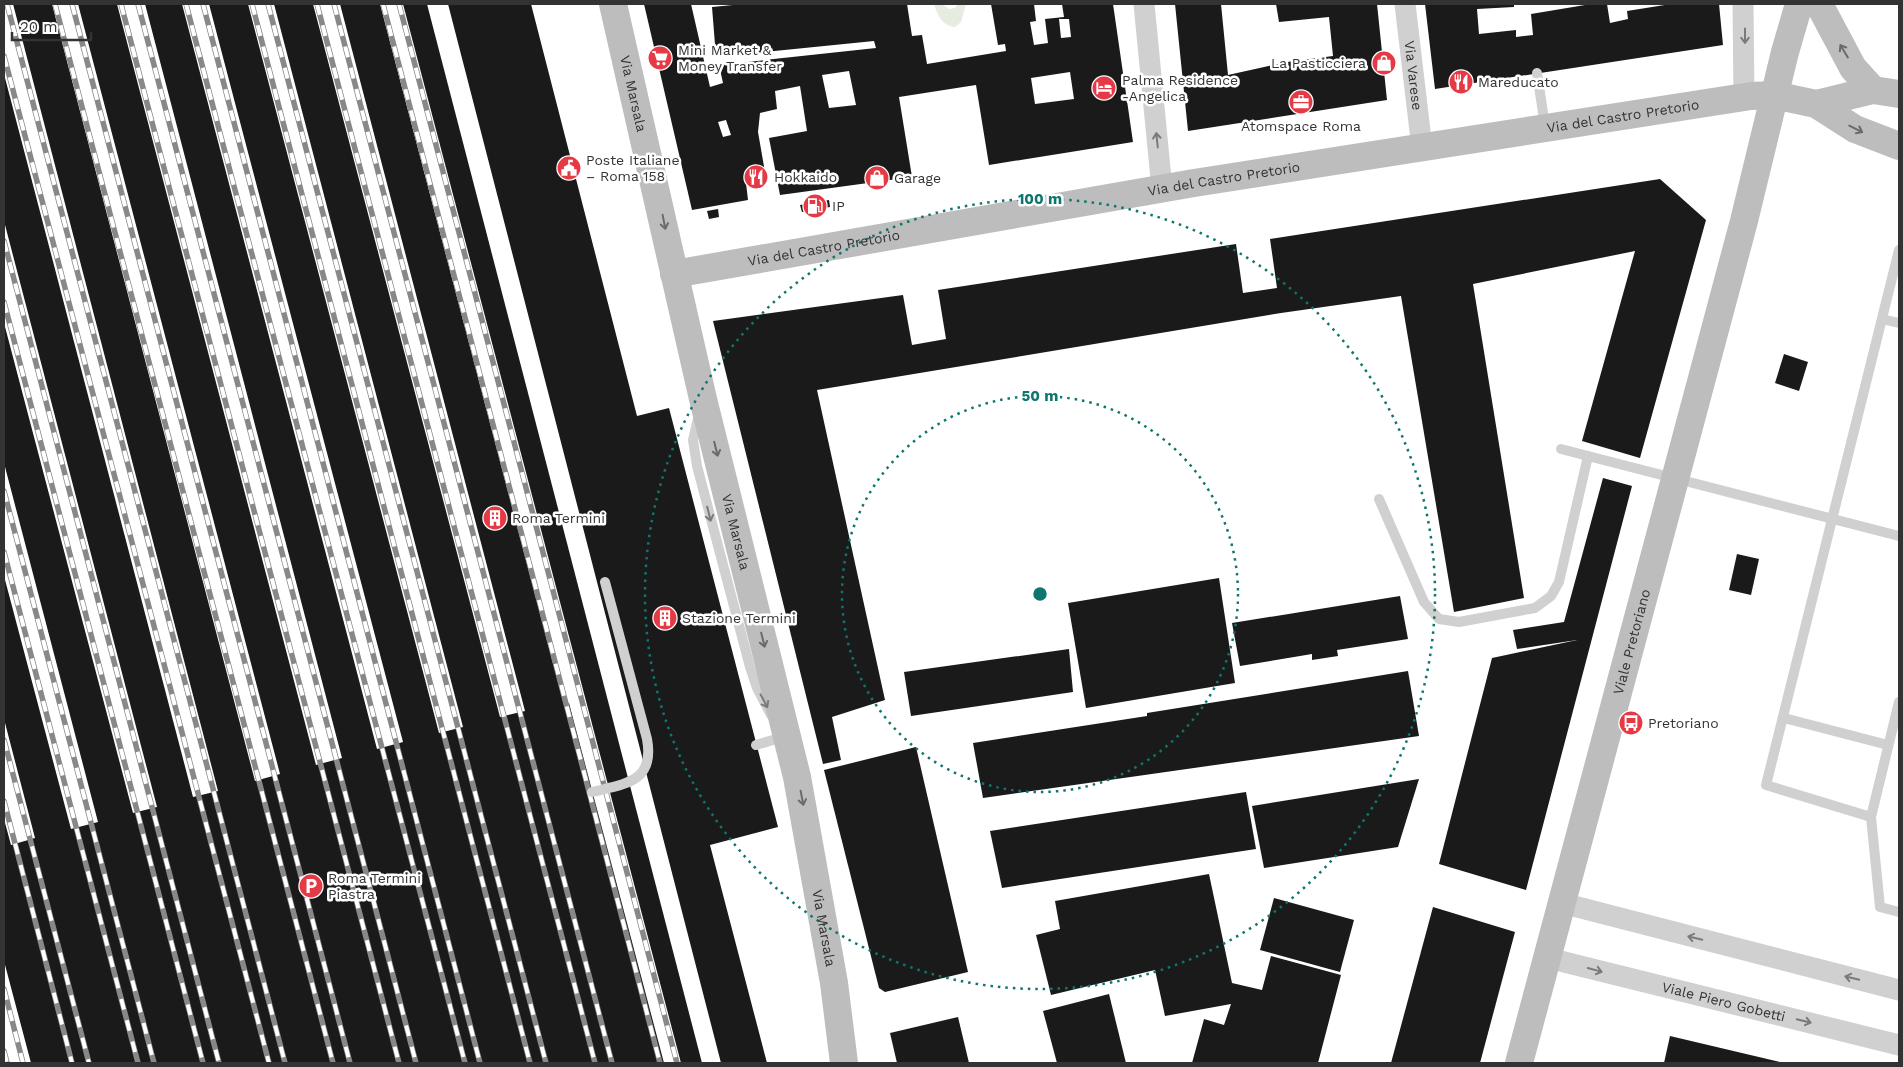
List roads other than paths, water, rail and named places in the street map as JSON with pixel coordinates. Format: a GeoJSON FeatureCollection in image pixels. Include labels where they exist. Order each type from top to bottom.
{"type":"FeatureCollection","features":[{"type":"Feature","properties":{"kind":"main road","name":"Via Marsala"},"geometry":{"type":"LineString","coordinates":[[613,4],[663,215],[674,274],[703,399],[787,736],[810,845],[836,1000],[844,1063]]}},
{"type":"Feature","properties":{"kind":"main road","name":"Viale Pretoriano"},"geometry":{"type":"LineString","coordinates":[[1519,1063],[1744,221],[1774,95],[1799,4]]}},
{"type":"Feature","properties":{"kind":"main road"},"geometry":{"type":"LineString","coordinates":[[1819,4],[1853,68],[1886,92]]}},
{"type":"Feature","properties":{"kind":"main road"},"geometry":{"type":"LineString","coordinates":[[1816,104],[1886,92]]}},
{"type":"Feature","properties":{"kind":"main road","name":"Via del Castro Pretorio"},"geometry":{"type":"LineString","coordinates":[[674,274],[1162,189],[1744,97],[1774,95],[1816,104]]}},
{"type":"Feature","properties":{"kind":"main road"},"geometry":{"type":"LineString","coordinates":[[1816,104],[1855,130],[1899,146]]}},
{"type":"Feature","properties":{"kind":"street"},"geometry":{"type":"LineString","coordinates":[[1144,4],[1162,189]]}},
{"type":"Feature","properties":{"kind":"street","name":"Via Varese"},"geometry":{"type":"LineString","coordinates":[[1405,4],[1422,148]]}},
{"type":"Feature","properties":{"kind":"street"},"geometry":{"type":"LineString","coordinates":[[1743,4],[1744,97]]}},
{"type":"Feature","properties":{"kind":"street"},"geometry":{"type":"LineString","coordinates":[[1562,903],[1899,990]]}},
{"type":"Feature","properties":{"kind":"street","name":"Viale Piero Gobetti"},"geometry":{"type":"LineString","coordinates":[[1548,958],[1899,1045]]}},
{"type":"Feature","properties":{"kind":"lane"},"geometry":{"type":"LineString","coordinates":[[1537,72],[1546,128]]}},
{"type":"Feature","properties":{"kind":"lane"},"geometry":{"type":"LineString","coordinates":[[1871,817],[1766,785],[1899,250]]}},
{"type":"Feature","properties":{"kind":"lane"},"geometry":{"type":"LineString","coordinates":[[1882,320],[1899,323]]}},
{"type":"Feature","properties":{"kind":"lane"},"geometry":{"type":"LineString","coordinates":[[1561,450],[1899,536]]}},
{"type":"Feature","properties":{"kind":"lane"},"geometry":{"type":"LineString","coordinates":[[1379,499],[1424,602],[1439,619],[1459,622],[1535,608],[1551,596],[1558,582],[1588,456]]}},
{"type":"Feature","properties":{"kind":"lane"},"geometry":{"type":"LineString","coordinates":[[592,792],[635,780],[645,770],[649,756],[647,739],[606,582]]}},
{"type":"Feature","properties":{"kind":"lane"},"geometry":{"type":"LineString","coordinates":[[1899,702],[1871,817],[1880,907],[1899,912]]}},
{"type":"Feature","properties":{"kind":"lane"},"geometry":{"type":"LineString","coordinates":[[1784,718],[1888,745]]}},
{"type":"Feature","properties":{"kind":"lane"},"geometry":{"type":"LineString","coordinates":[[756,745],[787,736]]}},
{"type":"Feature","properties":{"kind":"railway"},"geometry":{"type":"LineString","coordinates":[[7,4],[285,1063]]}},
{"type":"Feature","properties":{"kind":"railway"},"geometry":{"type":"LineString","coordinates":[[55,4],[333,1063]]}},
{"type":"Feature","properties":{"kind":"railway"},"geometry":{"type":"LineString","coordinates":[[72,4],[350,1063]]}},
{"type":"Feature","properties":{"kind":"railway"},"geometry":{"type":"LineString","coordinates":[[121,4],[399,1063]]}},
{"type":"Feature","properties":{"kind":"railway"},"geometry":{"type":"LineString","coordinates":[[138,4],[416,1063]]}},
{"type":"Feature","properties":{"kind":"railway"},"geometry":{"type":"LineString","coordinates":[[186,4],[465,1063]]}},
{"type":"Feature","properties":{"kind":"railway"},"geometry":{"type":"LineString","coordinates":[[203,4],[480,1063]]}},
{"type":"Feature","properties":{"kind":"railway"},"geometry":{"type":"LineString","coordinates":[[252,4],[530,1063]]}},
{"type":"Feature","properties":{"kind":"railway"},"geometry":{"type":"LineString","coordinates":[[268,4],[546,1063]]}},
{"type":"Feature","properties":{"kind":"railway"},"geometry":{"type":"LineString","coordinates":[[317,4],[595,1063]]}},
{"type":"Feature","properties":{"kind":"railway"},"geometry":{"type":"LineString","coordinates":[[334,4],[612,1063]]}},
{"type":"Feature","properties":{"kind":"railway"},"geometry":{"type":"LineString","coordinates":[[383,4],[660,1063]]}},
{"type":"Feature","properties":{"kind":"railway"},"geometry":{"type":"LineString","coordinates":[[399,4],[677,1063]]}},
{"type":"Feature","properties":{"kind":"railway"},"geometry":{"type":"LineString","coordinates":[[4,56],[269,1063]]}},
{"type":"Feature","properties":{"kind":"railway"},"geometry":{"type":"LineString","coordinates":[[4,241],[219,1063]]}},
{"type":"Feature","properties":{"kind":"railway"},"geometry":{"type":"LineString","coordinates":[[4,302],[203,1063]]}},
{"type":"Feature","properties":{"kind":"railway"},"geometry":{"type":"LineString","coordinates":[[4,491],[154,1063]]}},
{"type":"Feature","properties":{"kind":"railway"},"geometry":{"type":"LineString","coordinates":[[4,552],[138,1063]]}},
{"type":"Feature","properties":{"kind":"railway"},"geometry":{"type":"LineString","coordinates":[[4,740],[89,1063]]}},
{"type":"Feature","properties":{"kind":"railway"},"geometry":{"type":"LineString","coordinates":[[4,801],[72,1063]]}},
{"type":"Feature","properties":{"kind":"railway"},"geometry":{"type":"LineString","coordinates":[[4,989],[23,1063]]}},
{"type":"Feature","properties":{"kind":"railway"},"geometry":{"type":"LineString","coordinates":[[4,1051],[7,1063]]}},
{"type":"Feature","properties":{"kind":"place","name":"Mini Market & Money Transfer"},"geometry":{"type":"Point","coordinates":[660,58]}},
{"type":"Feature","properties":{"kind":"place","name":"La Pasticciera"},"geometry":{"type":"Point","coordinates":[1384,63]}},
{"type":"Feature","properties":{"kind":"place","name":"Mareducato"},"geometry":{"type":"Point","coordinates":[1461,82]}},
{"type":"Feature","properties":{"kind":"place","name":"Palma Residence -Angelica"},"geometry":{"type":"Point","coordinates":[1104,88]}},
{"type":"Feature","properties":{"kind":"place","name":"Atomspace Roma"},"geometry":{"type":"Point","coordinates":[1301,102]}},
{"type":"Feature","properties":{"kind":"place","name":"Poste Italiane – Roma 158"},"geometry":{"type":"Point","coordinates":[569,168]}},
{"type":"Feature","properties":{"kind":"place","name":"Hokkaido"},"geometry":{"type":"Point","coordinates":[756,177]}},
{"type":"Feature","properties":{"kind":"place","name":"Garage"},"geometry":{"type":"Point","coordinates":[877,178]}},
{"type":"Feature","properties":{"kind":"place","name":"IP"},"geometry":{"type":"Point","coordinates":[815,206]}},
{"type":"Feature","properties":{"kind":"place","name":"Roma Termini"},"geometry":{"type":"Point","coordinates":[495,518]}},
{"type":"Feature","properties":{"kind":"place","name":"Stazione Termini"},"geometry":{"type":"Point","coordinates":[665,618]}},
{"type":"Feature","properties":{"kind":"place","name":"Pretoriano"},"geometry":{"type":"Point","coordinates":[1631,723]}},
{"type":"Feature","properties":{"kind":"place","name":"Roma Termini Piastra"},"geometry":{"type":"Point","coordinates":[311,886]}}]}
